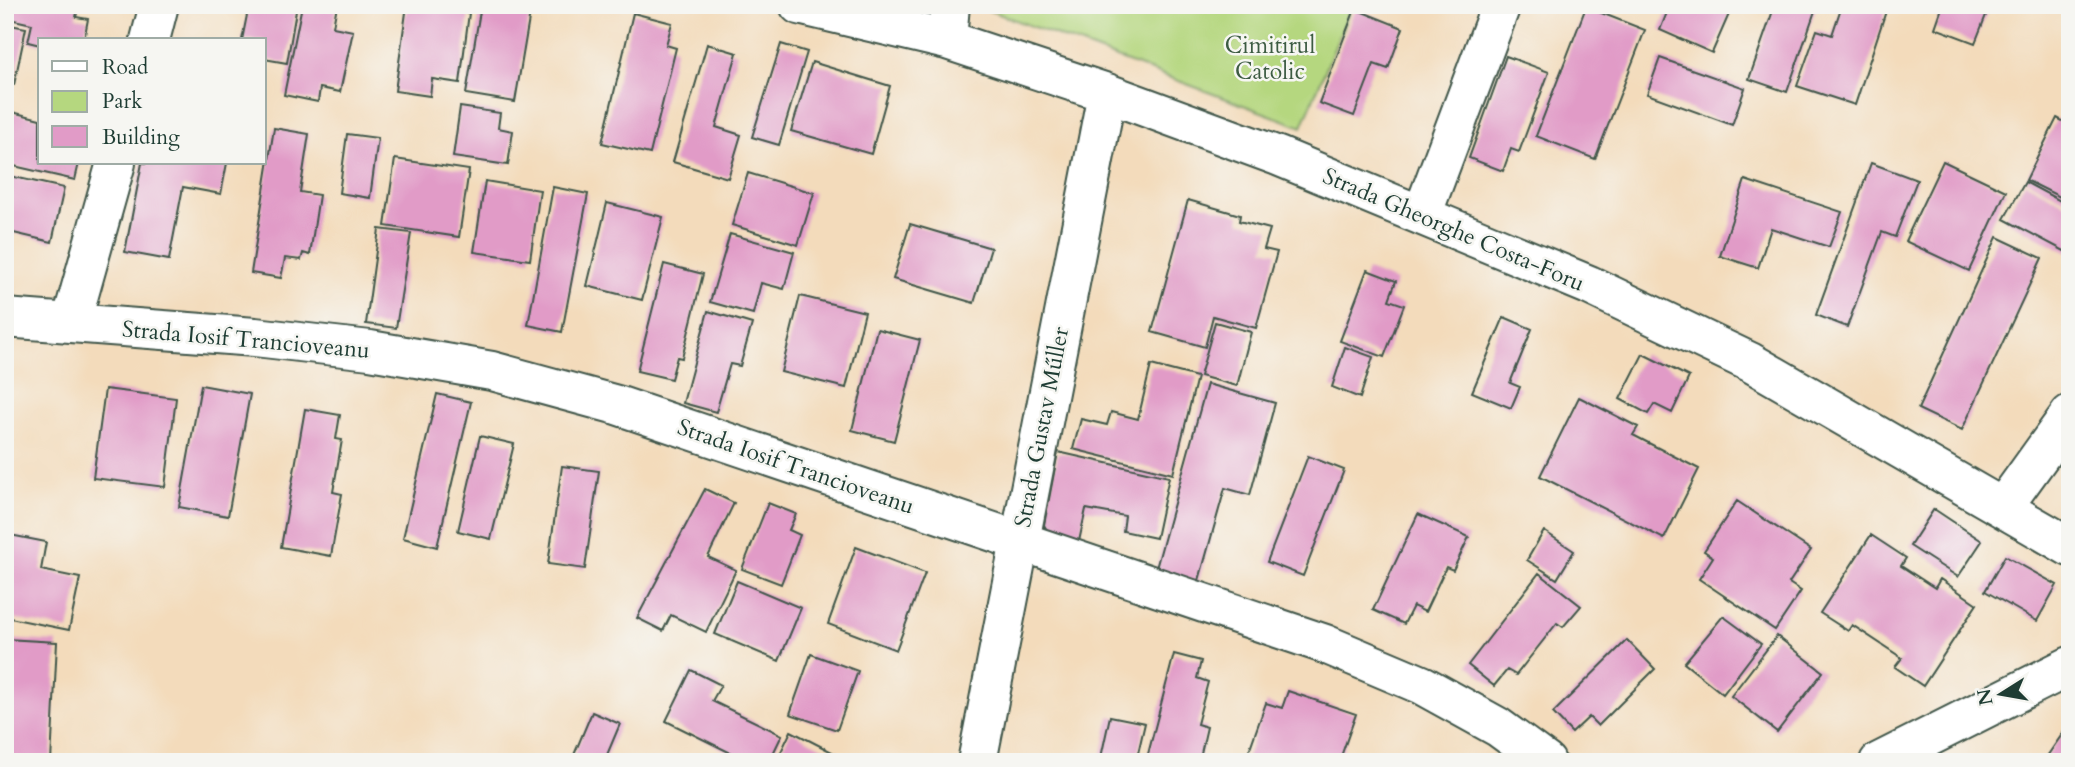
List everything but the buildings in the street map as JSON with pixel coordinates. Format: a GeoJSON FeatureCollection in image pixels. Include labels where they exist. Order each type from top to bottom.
{"type":"FeatureCollection","features":[{"type":"Feature","properties":{"kind":"street"},"geometry":{"type":"LineString","coordinates":[[151,38],[159,5]]}},
{"type":"Feature","properties":{"kind":"street","name":"Strada Gheorghe Costa-Foru"},"geometry":{"type":"LineString","coordinates":[[799,5],[948,23],[1107,93],[1278,156],[1589,285],[1750,362],[2070,547]]}},
{"type":"Feature","properties":{"kind":"street"},"geometry":{"type":"LineString","coordinates":[[1422,215],[1501,5]]}},
{"type":"Feature","properties":{"kind":"street","name":"Strada Gustav Műller"},"geometry":{"type":"LineString","coordinates":[[977,762],[1107,93]]}},
{"type":"Feature","properties":{"kind":"street"},"geometry":{"type":"LineString","coordinates":[[71,323],[116,164]]}},
{"type":"Feature","properties":{"kind":"street","name":"Strada Iosif Trancioveanu"},"geometry":{"type":"LineString","coordinates":[[5,318],[255,337],[370,349],[492,371],[617,405],[1337,649],[1422,685],[1497,727],[1546,762]]}},
{"type":"Feature","properties":{"kind":"street"},"geometry":{"type":"LineString","coordinates":[[2003,507],[2070,414]]}},
{"type":"Feature","properties":{"kind":"street"},"geometry":{"type":"LineString","coordinates":[[1879,762],[2070,666]]}},
{"type":"Feature","properties":{"kind":"green space","name":"Cimitirul Catolic"},"geometry":{"type":"Polygon","coordinates":[[[989,5],[1352,5],[1302,127],[988,10],[989,5]]]}}]}
